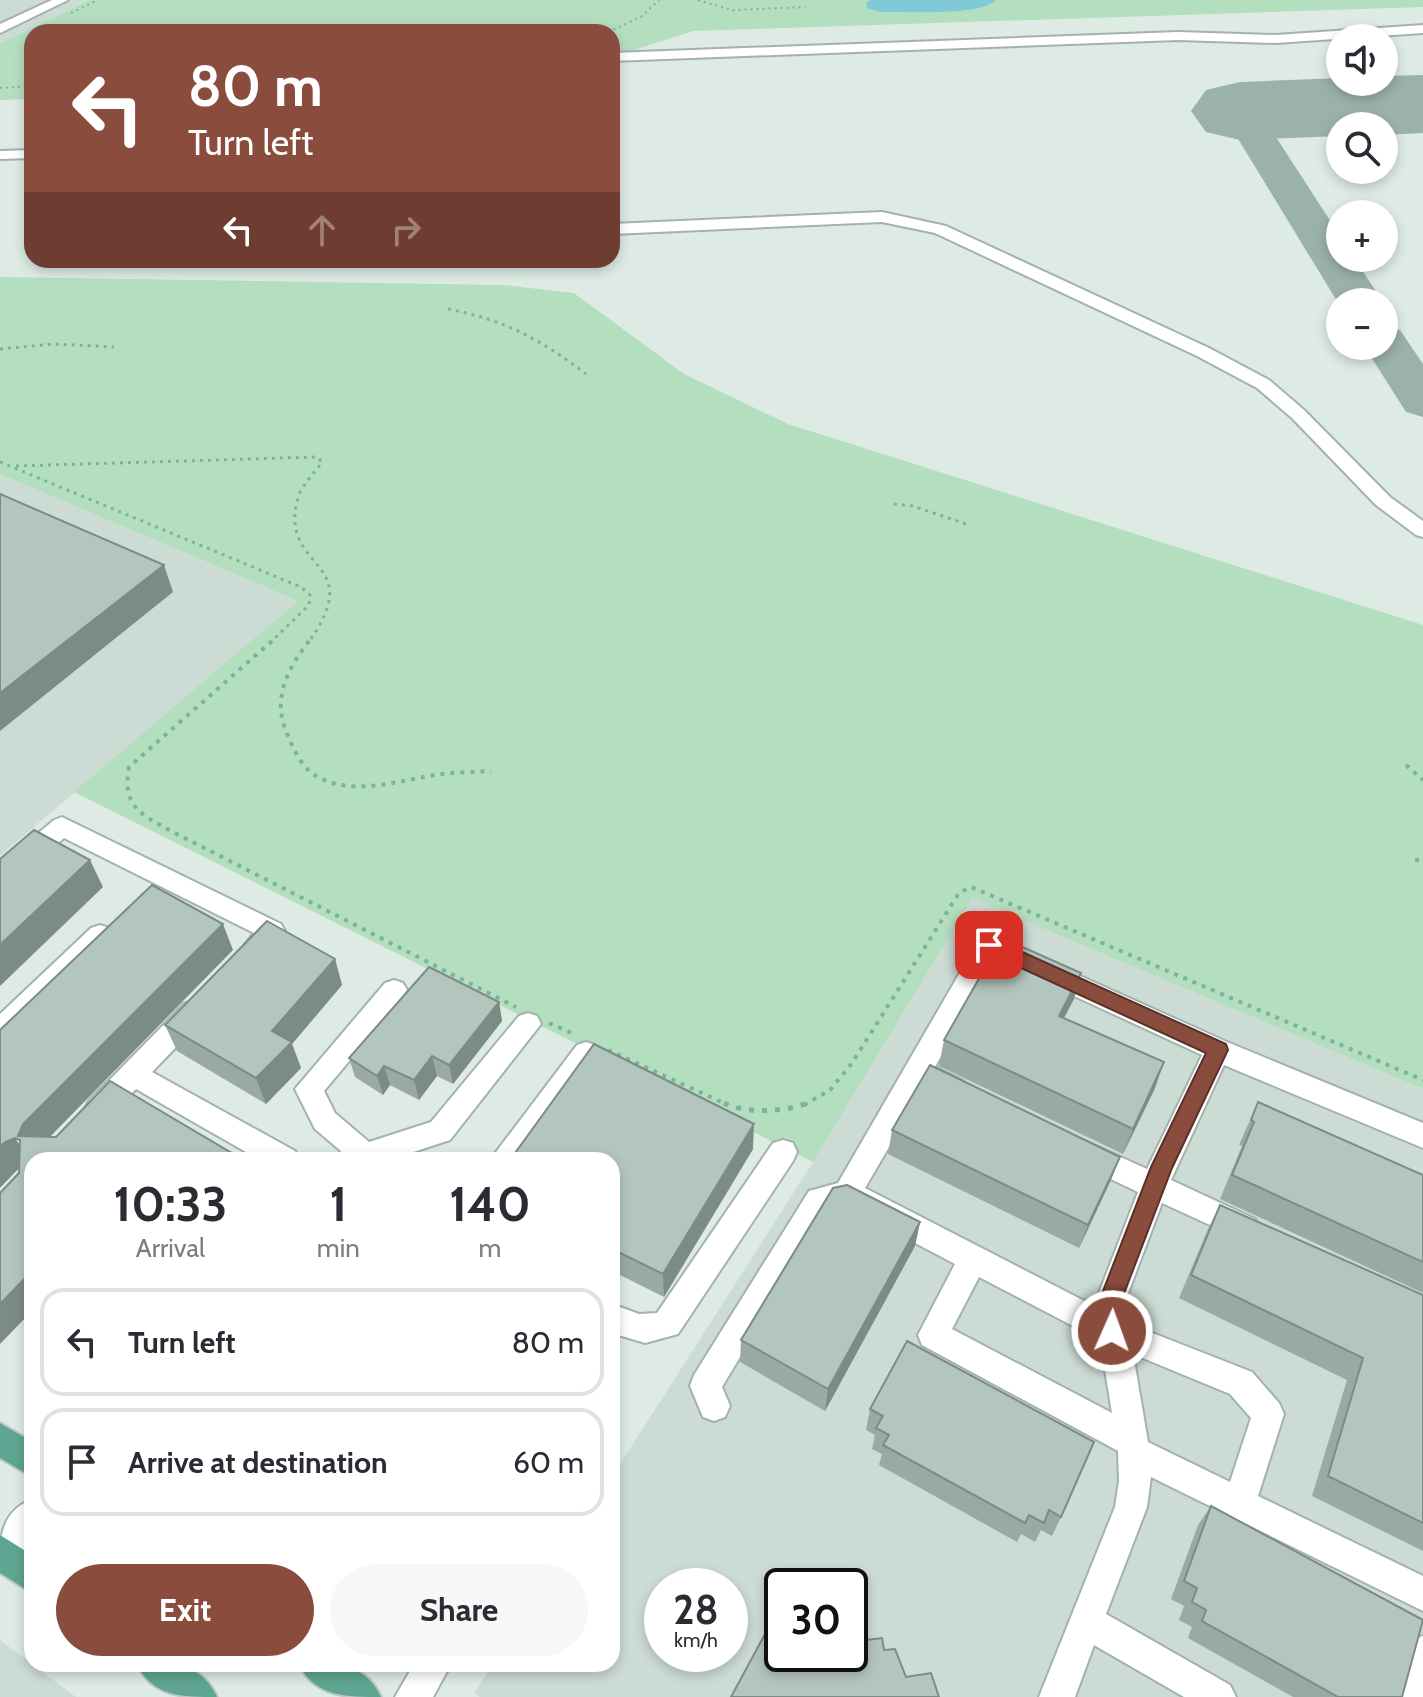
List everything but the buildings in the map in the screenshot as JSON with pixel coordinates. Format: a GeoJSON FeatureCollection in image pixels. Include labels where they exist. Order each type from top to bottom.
{"type":"FeatureCollection","features":[{"type":"Feature","properties":{"kind":"main road"},"geometry":{"type":"LineString","coordinates":[[0,1439],[24,1456]]}},
{"type":"Feature","properties":{"kind":"main road"},"geometry":{"type":"LineString","coordinates":[[0,1552],[24,1570]]}},
{"type":"Feature","properties":{"kind":"main road"},"geometry":{"type":"LineString","coordinates":[[165,1672],[199,1697]]}},
{"type":"Feature","properties":{"kind":"main road"},"geometry":{"type":"LineString","coordinates":[[327,1672],[363,1697]]}},
{"type":"Feature","properties":{"kind":"street"},"geometry":{"type":"LineString","coordinates":[[0,29],[62,0]]}},
{"type":"Feature","properties":{"kind":"street"},"geometry":{"type":"LineString","coordinates":[[620,57],[1178,36],[1276,39],[1423,29]]}},
{"type":"Feature","properties":{"kind":"street"},"geometry":{"type":"LineString","coordinates":[[0,155],[24,154]]}},
{"type":"Feature","properties":{"kind":"street"},"geometry":{"type":"LineString","coordinates":[[620,229],[882,217],[940,229],[1203,352],[1263,384],[1383,501],[1423,531]]}},
{"type":"Feature","properties":{"kind":"street"},"geometry":{"type":"LineString","coordinates":[[0,879],[62,826],[272,931],[238,966]]}},
{"type":"Feature","properties":{"kind":"street"},"geometry":{"type":"LineString","coordinates":[[138,898],[161,876]]}},
{"type":"Feature","properties":{"kind":"street"},"geometry":{"type":"LineString","coordinates":[[0,1030],[115,920]]}},
{"type":"Feature","properties":{"kind":"street"},"geometry":{"type":"LineString","coordinates":[[847,1193],[989,945],[1218,1050],[1423,1136]]}},
{"type":"Feature","properties":{"kind":"street"},"geometry":{"type":"LineString","coordinates":[[356,1152],[325,1121],[309,1089],[394,990]]}},
{"type":"Feature","properties":{"kind":"street"},"geometry":{"type":"LineString","coordinates":[[83,1126],[205,1000]]}},
{"type":"Feature","properties":{"kind":"street"},"geometry":{"type":"LineString","coordinates":[[379,1152],[440,1131],[532,1018]]}},
{"type":"Feature","properties":{"kind":"street"},"geometry":{"type":"LineString","coordinates":[[510,1152],[589,1045]]}},
{"type":"Feature","properties":{"kind":"street"},"geometry":{"type":"LineString","coordinates":[[1057,1697],[1131,1507],[1135,1481],[1133,1447],[1109,1304],[1154,1186],[1218,1050]]}},
{"type":"Feature","properties":{"kind":"street"},"geometry":{"type":"LineString","coordinates":[[919,1072],[974,1099]]}},
{"type":"Feature","properties":{"kind":"street"},"geometry":{"type":"LineString","coordinates":[[145,1081],[271,1152]]}},
{"type":"Feature","properties":{"kind":"street"},"geometry":{"type":"LineString","coordinates":[[1057,1139],[1264,1237]]}},
{"type":"Feature","properties":{"kind":"street"},"geometry":{"type":"LineString","coordinates":[[620,1322],[634,1329],[649,1330],[667,1324],[783,1152]]}},
{"type":"Feature","properties":{"kind":"street"},"geometry":{"type":"LineString","coordinates":[[714,1406],[705,1386],[819,1200],[847,1193],[1112,1331],[1241,1383],[1268,1414],[1239,1504]]}},
{"type":"Feature","properties":{"kind":"street"},"geometry":{"type":"LineString","coordinates":[[973,1259],[933,1335],[1239,1504],[1423,1594]]}},
{"type":"Feature","properties":{"kind":"street"},"geometry":{"type":"LineString","coordinates":[[0,1552],[24,1524]]}},
{"type":"Feature","properties":{"kind":"street"},"geometry":{"type":"LineString","coordinates":[[1087,1622],[1218,1697]]}},
{"type":"Feature","properties":{"kind":"street"},"geometry":{"type":"LineString","coordinates":[[1410,1697],[1423,1653]]}},
{"type":"Feature","properties":{"kind":"street"},"geometry":{"type":"LineString","coordinates":[[413,1697],[429,1672]]}},
{"type":"Feature","properties":{"kind":"path"},"geometry":{"type":"LineString","coordinates":[[620,27],[641,17],[659,0]]}},
{"type":"Feature","properties":{"kind":"path"},"geometry":{"type":"LineString","coordinates":[[698,0],[732,10],[805,7]]}},
{"type":"Feature","properties":{"kind":"path"},"geometry":{"type":"LineString","coordinates":[[0,88],[24,86]]}},
{"type":"Feature","properties":{"kind":"path"},"geometry":{"type":"LineString","coordinates":[[448,309],[506,322],[530,332],[586,374]]}},
{"type":"Feature","properties":{"kind":"path"},"geometry":{"type":"LineString","coordinates":[[0,349],[53,344],[114,347]]}},
{"type":"Feature","properties":{"kind":"path"},"geometry":{"type":"LineString","coordinates":[[11,466],[317,457],[322,462],[298,494],[293,527],[297,542],[321,570],[333,594],[329,609],[284,682],[280,713],[289,739],[306,769],[318,778],[339,784],[379,785],[442,774],[491,771]]}},
{"type":"Feature","properties":{"kind":"path"},"geometry":{"type":"LineString","coordinates":[[0,462],[284,579],[310,595],[309,605],[297,619],[129,767],[124,785],[128,802],[140,813],[171,831],[589,1045],[732,1107],[765,1110],[805,1105],[830,1090],[852,1063],[959,893],[971,887],[1423,1080]]}},
{"type":"Feature","properties":{"kind":"path"},"geometry":{"type":"LineString","coordinates":[[894,504],[909,503],[947,521],[969,525]]}},
{"type":"Feature","properties":{"kind":"path"},"geometry":{"type":"LineString","coordinates":[[1406,765],[1423,780]]}},
{"type":"Feature","properties":{"kind":"path"},"geometry":{"type":"LineString","coordinates":[[1415,860],[1423,860]]}},
{"type":"Feature","properties":{"kind":"shaded area"},"geometry":{"type":"Polygon","coordinates":[[[0,0],[88,0],[39,24],[24,24],[24,31],[0,43],[0,0]]]}},
{"type":"Feature","properties":{"kind":"shaded area"},"geometry":{"type":"Polygon","coordinates":[[[0,474],[298,601],[0,856],[0,474]]]}},
{"type":"Feature","properties":{"kind":"shaded area"},"geometry":{"type":"Polygon","coordinates":[[[971,897],[1423,1089],[1423,1697],[480,1697],[474,1693],[488,1672],[620,1672],[620,1464],[813,1162],[971,897]]]}},
{"type":"Feature","properties":{"kind":"shaded area"},"geometry":{"type":"Polygon","coordinates":[[[0,1640],[24,1658],[24,1672],[43,1672],[76,1697],[0,1697],[0,1640]]]}},
{"type":"Feature","properties":{"kind":"green space"},"geometry":{"type":"Polygon","coordinates":[[[89,0],[1423,0],[1423,7],[693,31],[622,54],[620,24],[39,24],[89,0]]]}},
{"type":"Feature","properties":{"kind":"green space"},"geometry":{"type":"Polygon","coordinates":[[[24,31],[24,99],[0,100],[0,43],[24,31]]]}},
{"type":"Feature","properties":{"kind":"green space"},"geometry":{"type":"Polygon","coordinates":[[[0,277],[504,285],[574,293],[684,374],[788,424],[1423,625],[1423,1089],[972,898],[813,1162],[74,792],[298,601],[0,474],[0,277]]]}},
{"type":"Feature","properties":{"kind":"water"},"geometry":{"type":"Polygon","coordinates":[[[871,0],[996,0],[974,9],[958,11],[879,12],[867,8],[866,3],[871,0]]]}},
{"type":"Feature","properties":{"kind":"taxiway"},"geometry":{"type":"LineString","coordinates":[[1240,111],[1351,288]]}},
{"type":"Feature","properties":{"kind":"taxiway"},"geometry":{"type":"LineString","coordinates":[[1397,360],[1423,402]]}},
{"type":"Feature","properties":{"kind":"runway"},"geometry":{"type":"LineString","coordinates":[[1240,111],[1423,104]]}},
{"type":"Feature","properties":{"kind":"route"},"geometry":{"type":"LineString","coordinates":[[989,945],[1218,1050],[1162,1167],[1109,1304],[1112,1331]]}}]}
